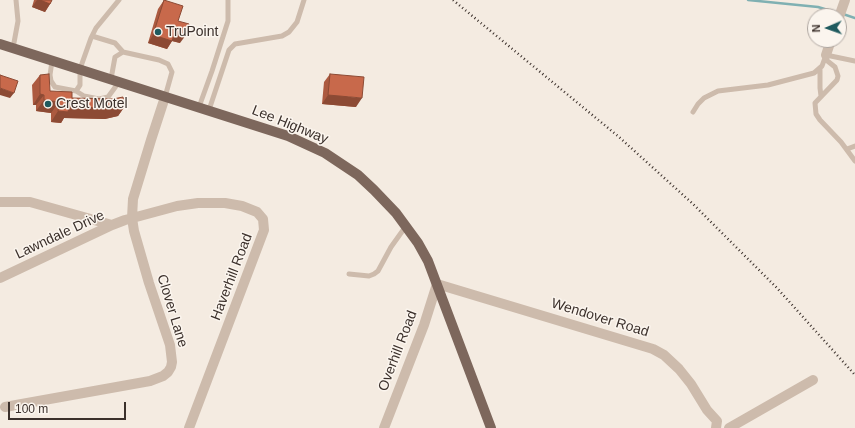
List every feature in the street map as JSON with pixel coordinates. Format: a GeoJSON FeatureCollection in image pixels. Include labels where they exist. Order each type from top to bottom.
{"type":"FeatureCollection","features":[{"type":"Feature","properties":{"kind":"main road","name":"Lee Highway"},"geometry":{"type":"LineString","coordinates":[[0,44],[288,136],[325,153],[344,165],[374,190],[406,226],[428,261],[491,428]]}},
{"type":"Feature","properties":{"kind":"street"},"geometry":{"type":"LineString","coordinates":[[826,57],[829,48]]}},
{"type":"Feature","properties":{"kind":"street","name":"Clover Lane"},"geometry":{"type":"LineString","coordinates":[[6,407],[138,383],[163,376],[168,372],[172,362],[171,350],[149,283],[134,231],[132,218],[133,199],[165,97]]}},
{"type":"Feature","properties":{"kind":"street"},"geometry":{"type":"LineString","coordinates":[[0,202],[30,202],[112,225]]}},
{"type":"Feature","properties":{"kind":"street","name":"Haverhill Road"},"geometry":{"type":"LineString","coordinates":[[132,218],[177,206],[213,202],[242,206],[255,211],[260,215],[265,224],[244,287],[189,428]]}},
{"type":"Feature","properties":{"kind":"street","name":"Lawndale Drive"},"geometry":{"type":"LineString","coordinates":[[0,278],[112,225],[132,218]]}},
{"type":"Feature","properties":{"kind":"street","name":"Wendover Road"},"geometry":{"type":"LineString","coordinates":[[437,284],[653,349],[668,358],[680,369],[719,426]]}},
{"type":"Feature","properties":{"kind":"street","name":"Overhill Road"},"geometry":{"type":"LineString","coordinates":[[384,428],[424,325],[437,284]]}},
{"type":"Feature","properties":{"kind":"street"},"geometry":{"type":"LineString","coordinates":[[728,428],[813,380]]}},
{"type":"Feature","properties":{"kind":"lane"},"geometry":{"type":"LineString","coordinates":[[13,48],[18,22],[16,0]]}},
{"type":"Feature","properties":{"kind":"lane"},"geometry":{"type":"LineString","coordinates":[[76,91],[80,86],[80,70],[92,36],[96,28],[119,0]]}},
{"type":"Feature","properties":{"kind":"lane"},"geometry":{"type":"LineString","coordinates":[[199,107],[228,21],[228,0]]}},
{"type":"Feature","properties":{"kind":"lane"},"geometry":{"type":"LineString","coordinates":[[209,110],[229,50],[235,44],[282,36],[289,32],[297,22],[304,0]]}},
{"type":"Feature","properties":{"kind":"lane"},"geometry":{"type":"LineString","coordinates":[[92,36],[115,43],[123,52],[159,60],[168,64],[172,72],[165,97]]}},
{"type":"Feature","properties":{"kind":"lane"},"geometry":{"type":"LineString","coordinates":[[52,61],[50,75],[51,81],[55,87],[76,91],[84,96],[99,99],[108,97],[115,81],[115,57],[123,52]]}},
{"type":"Feature","properties":{"kind":"lane"},"geometry":{"type":"LineString","coordinates":[[826,57],[855,61]]}},
{"type":"Feature","properties":{"kind":"lane"},"geometry":{"type":"LineString","coordinates":[[693,112],[704,98],[718,91],[768,85],[814,73],[820,68],[826,57]]}},
{"type":"Feature","properties":{"kind":"lane"},"geometry":{"type":"LineString","coordinates":[[826,57],[835,67],[838,76],[837,80],[815,103],[816,114],[847,149],[855,161]]}},
{"type":"Feature","properties":{"kind":"lane"},"geometry":{"type":"LineString","coordinates":[[820,68],[821,96]]}},
{"type":"Feature","properties":{"kind":"lane"},"geometry":{"type":"LineString","coordinates":[[847,149],[855,146]]}},
{"type":"Feature","properties":{"kind":"lane"},"geometry":{"type":"LineString","coordinates":[[349,274],[369,276],[378,271],[391,247],[406,226]]}},
{"type":"Feature","properties":{"kind":"building"},"geometry":{"type":"Polygon","coordinates":[[[40,0],[52,0],[50,4],[40,0]]]}},
{"type":"Feature","properties":{"kind":"building"},"geometry":{"type":"Polygon","coordinates":[[[164,0],[183,6],[178,21],[189,24],[186,35],[175,32],[172,41],[153,35],[164,0]]]}},
{"type":"Feature","properties":{"kind":"building"},"geometry":{"type":"Polygon","coordinates":[[[49,74],[50,91],[72,92],[72,98],[113,99],[123,97],[125,106],[112,108],[69,107],[68,112],[58,111],[59,102],[44,100],[44,95],[40,94],[40,75],[49,74]]]}},
{"type":"Feature","properties":{"kind":"building"},"geometry":{"type":"Polygon","coordinates":[[[330,74],[364,77],[362,98],[328,95],[330,74]]]}},
{"type":"Feature","properties":{"kind":"building"},"geometry":{"type":"Polygon","coordinates":[[[0,75],[18,81],[14,93],[0,88],[0,75]]]}},
{"type":"Feature","properties":{"kind":"waterway"},"geometry":{"type":"LineString","coordinates":[[748,0],[821,8]]}},
{"type":"Feature","properties":{"kind":"waterway"},"geometry":{"type":"LineString","coordinates":[[847,15],[855,18]]}},
{"type":"Feature","properties":{"kind":"railway"},"geometry":{"type":"LineString","coordinates":[[453,0],[619,137],[693,204],[777,288],[855,375]]}},
{"type":"Feature","properties":{"kind":"place","name":"TruPoint"},"geometry":{"type":"Point","coordinates":[158,32]}},
{"type":"Feature","properties":{"kind":"place","name":"Crest Motel"},"geometry":{"type":"Point","coordinates":[48,104]}}]}
